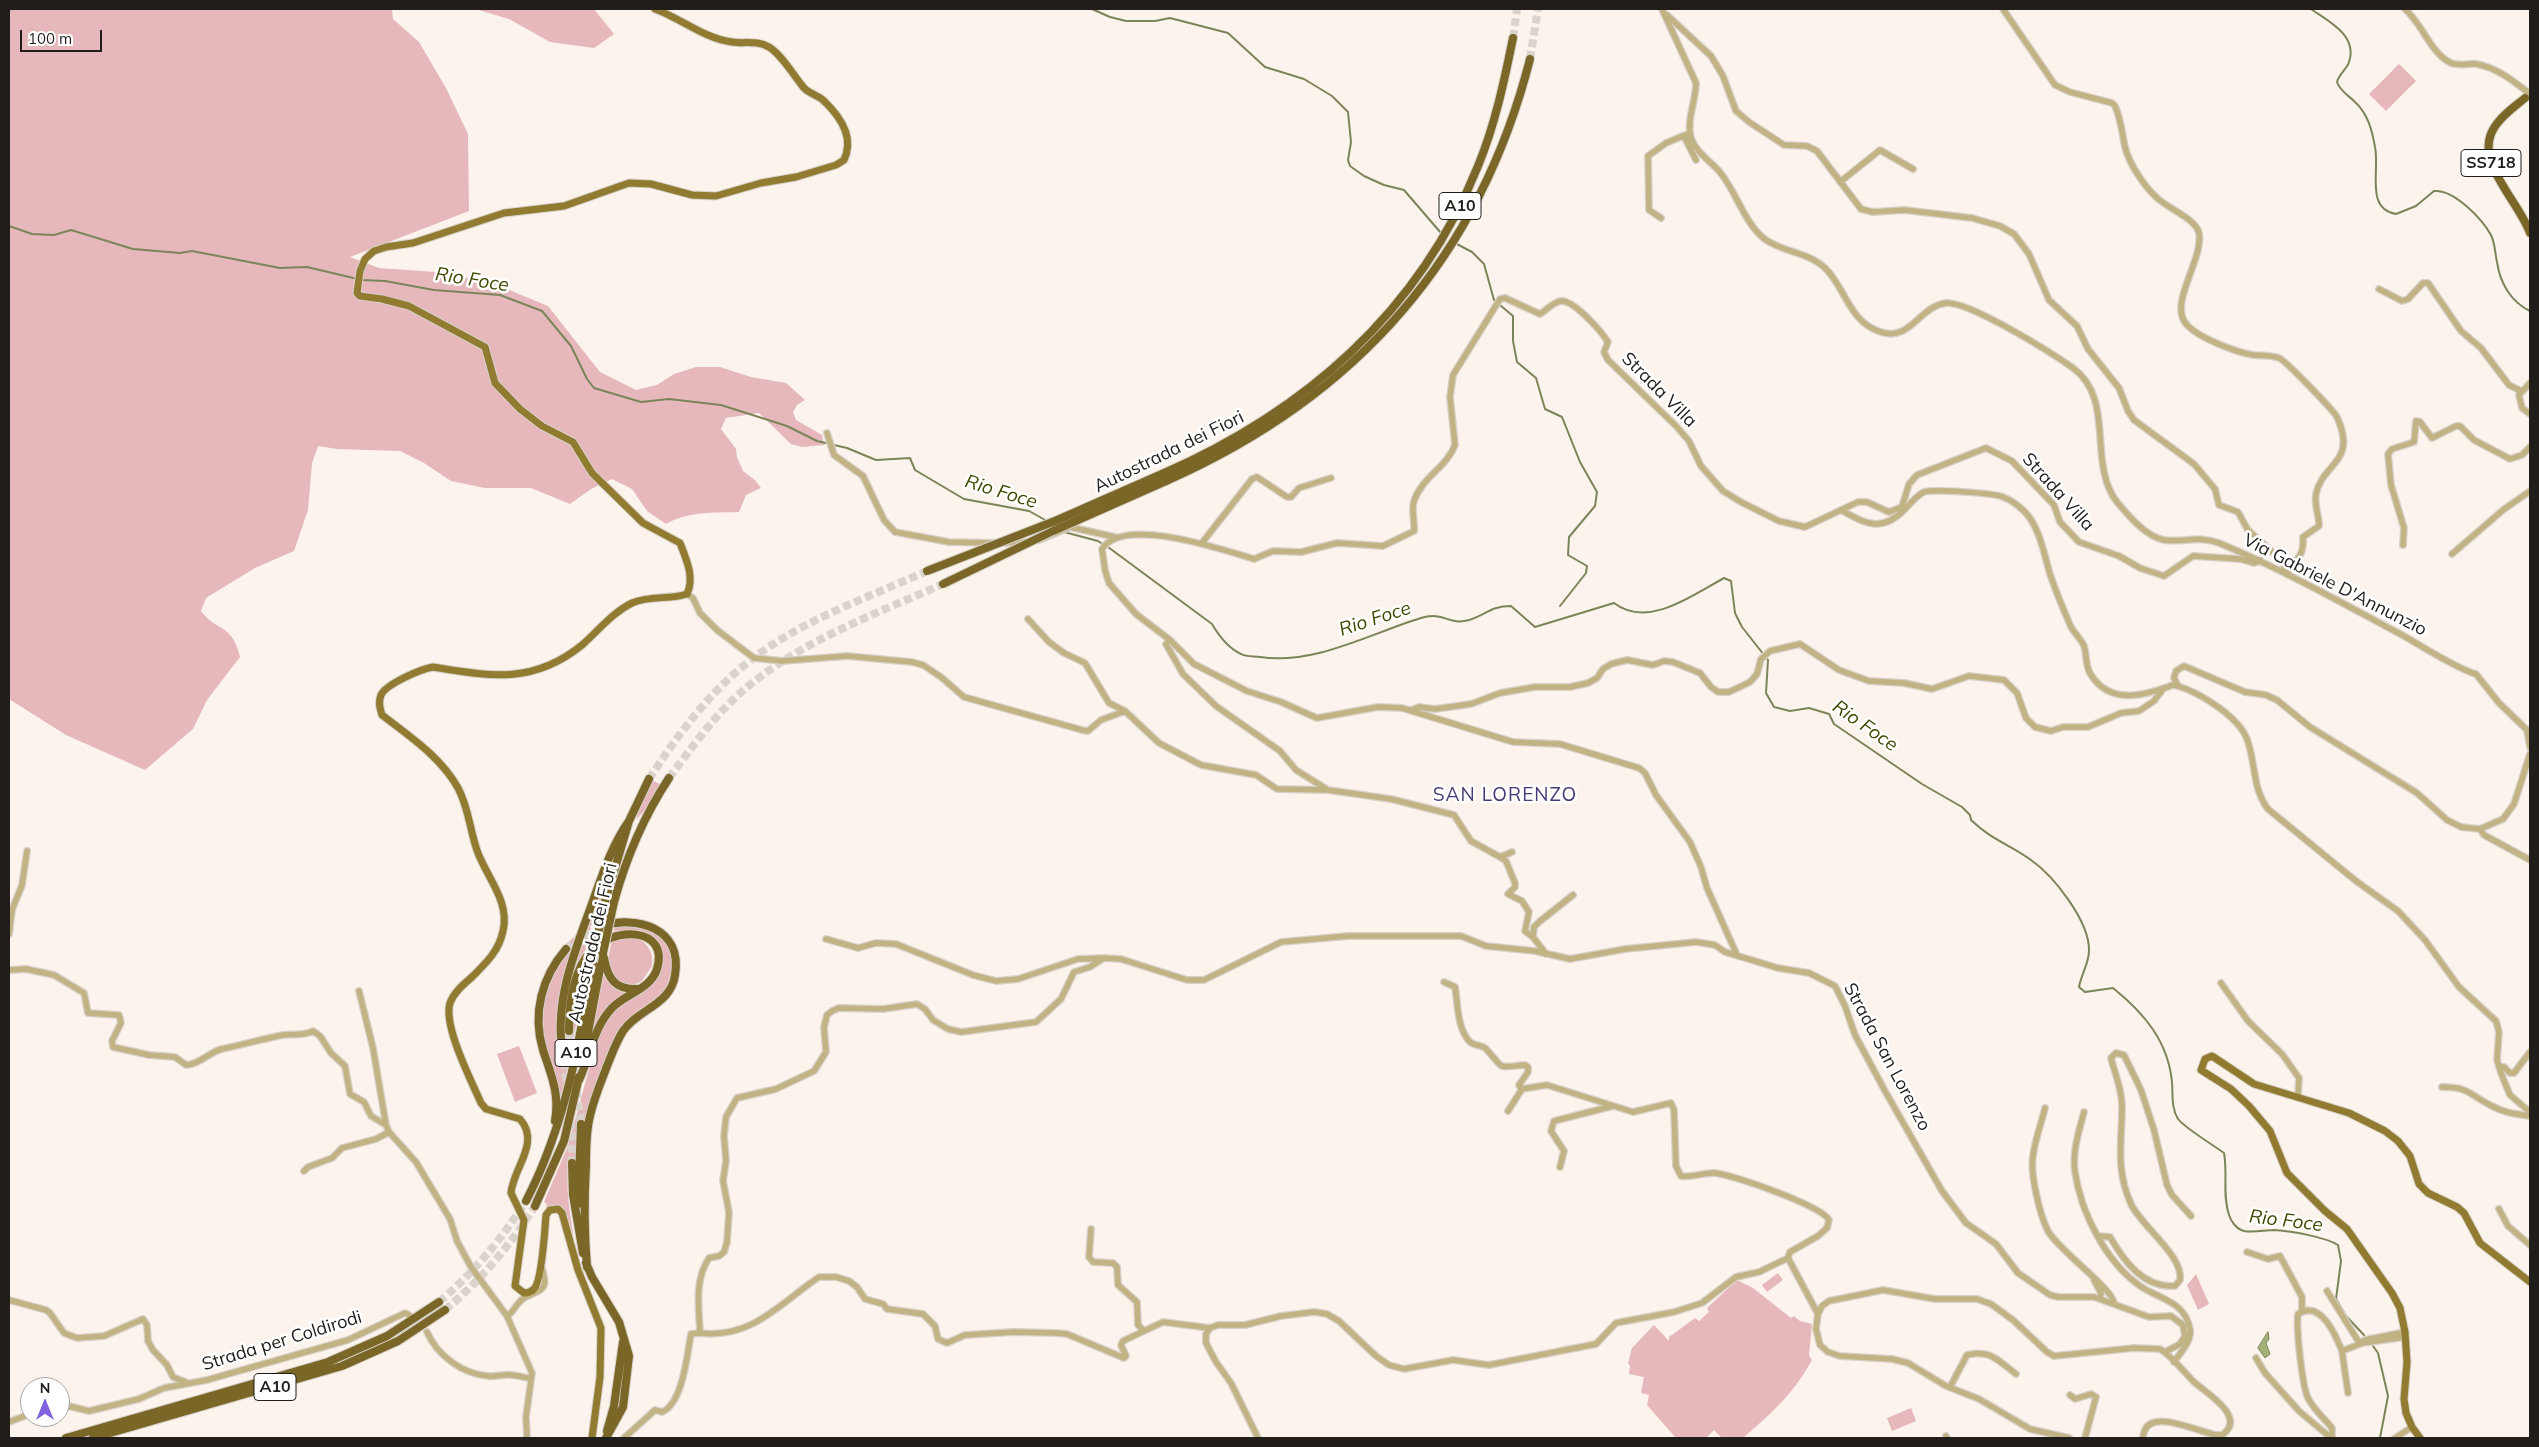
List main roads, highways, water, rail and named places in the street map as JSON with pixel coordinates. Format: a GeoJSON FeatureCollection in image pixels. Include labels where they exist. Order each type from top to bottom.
{"type":"FeatureCollection","features":[{"type":"Feature","properties":{"kind":"highway","name":"Autostrada dei Fiori"},"geometry":{"type":"LineString","coordinates":[[1360,350],[1416,279],[1466,196],[1490,134],[1513,38]]}},
{"type":"Feature","properties":{"kind":"highway","name":"Autostrada dei Fiori"},"geometry":{"type":"LineString","coordinates":[[927,571],[1212,460],[1273,425],[1318,392],[1429,276],[1448,250],[1479,200],[1511,126],[1530,59]]}},
{"type":"Feature","properties":{"kind":"highway","name":"SS718"},"geometry":{"type":"LineString","coordinates":[[2528,96],[2494,126],[2488,139],[2487,148],[2493,166],[2530,233]]}},
{"type":"Feature","properties":{"kind":"highway","name":"Autostrada dei Fiori"},"geometry":{"type":"LineString","coordinates":[[943,584],[1164,478]]}},
{"type":"Feature","properties":{"kind":"highway","name":"Autostrada dei Fiori"},"geometry":{"type":"LineString","coordinates":[[535,1206],[564,1141],[579,1080],[614,902],[638,834],[669,778]]}},
{"type":"Feature","properties":{"kind":"highway","name":"Autostrada dei Fiori"},"geometry":{"type":"LineString","coordinates":[[526,1201],[553,1143],[571,1079],[604,908],[629,820],[649,779]]}},
{"type":"Feature","properties":{"kind":"highway"},"geometry":{"type":"LineString","coordinates":[[564,1061],[560,1015],[566,978],[614,844],[629,820]]}},
{"type":"Feature","properties":{"kind":"highway"},"geometry":{"type":"LineString","coordinates":[[588,1267],[584,1200],[588,1126],[593,1103],[623,1032],[633,1019],[666,995],[674,982],[676,966],[673,951],[666,938],[646,924],[629,921],[608,924],[601,926],[599,934]]}},
{"type":"Feature","properties":{"kind":"highway"},"geometry":{"type":"LineString","coordinates":[[569,1031],[571,1001],[580,968],[591,950],[603,940],[628,933],[640,935],[650,942],[657,952],[656,971],[649,982],[612,1007],[601,1022],[579,1080]]}},
{"type":"Feature","properties":{"kind":"highway"},"geometry":{"type":"LineString","coordinates":[[553,1143],[558,1098],[554,1077],[541,1043],[539,1010],[548,976],[566,949]]}},
{"type":"Feature","properties":{"kind":"highway"},"geometry":{"type":"LineString","coordinates":[[603,953],[606,972],[612,981],[620,987],[638,989]]}},
{"type":"Feature","properties":{"kind":"highway"},"geometry":{"type":"LineString","coordinates":[[578,1229],[580,1124]]}},
{"type":"Feature","properties":{"kind":"highway"},"geometry":{"type":"LineString","coordinates":[[572,1163],[578,1229],[588,1267],[619,1322],[629,1363],[623,1408],[605,1438]]}},
{"type":"Feature","properties":{"kind":"highway","name":"A10"},"geometry":{"type":"LineString","coordinates":[[66,1438],[328,1362],[398,1330],[439,1302]]}},
{"type":"Feature","properties":{"kind":"highway","name":"A10"},"geometry":{"type":"LineString","coordinates":[[93,1438],[342,1366],[398,1342],[445,1310]]}},
{"type":"Feature","properties":{"kind":"main road"},"geometry":{"type":"LineString","coordinates":[[592,1438],[600,1377],[601,1328],[578,1270],[562,1213],[558,1209],[550,1210],[546,1215],[541,1265],[534,1289],[524,1292],[517,1289],[514,1278],[524,1220],[511,1193],[526,1151],[528,1132],[520,1119],[486,1109],[481,1103],[453,1032],[448,1012],[454,994],[490,960],[496,951],[503,932],[503,905],[478,854],[467,811],[458,788],[442,766],[423,746],[382,715],[380,699],[385,690],[423,669],[433,667],[499,676],[545,666],[573,652],[629,605],[640,600],[677,597],[687,594],[691,586],[690,573],[680,543],[643,523],[592,473],[573,442],[542,426],[520,409],[495,383],[485,347],[409,306],[360,296],[357,293],[356,284],[365,259],[374,251],[386,247],[413,243],[504,213],[564,206],[629,183],[651,184],[692,195],[716,196],[761,183],[796,177],[836,165],[844,160],[849,145],[849,137],[842,125],[822,98],[810,94],[770,48],[757,42],[733,43],[708,36],[655,9]]}},
{"type":"Feature","properties":{"kind":"main road"},"geometry":{"type":"LineString","coordinates":[[2420,1438],[2412,1427],[2404,1399],[2407,1362],[2405,1334],[2400,1308],[2392,1293],[2354,1237],[2287,1173],[2270,1132],[2239,1096],[2206,1075],[2201,1070],[2201,1064],[2205,1059],[2212,1056],[2254,1084],[2359,1117],[2398,1140],[2410,1156],[2419,1184],[2428,1193],[2457,1207],[2464,1213],[2480,1244],[2530,1282]]}},
{"type":"Feature","properties":{"kind":"waterway"},"geometry":{"type":"LineString","coordinates":[[1092,9],[1110,17],[1126,21],[1155,21],[1170,18],[1228,33],[1265,67],[1304,79],[1332,96],[1348,112],[1351,142],[1348,160],[1350,166],[1364,176],[1384,185],[1404,190],[1441,233]]}},
{"type":"Feature","properties":{"kind":"waterway"},"geometry":{"type":"LineString","coordinates":[[2311,9],[2340,30],[2349,44],[2351,52],[2349,62],[2337,82],[2363,112],[2369,123],[2375,147],[2376,187],[2380,205],[2386,211],[2396,214],[2416,206],[2434,191],[2450,195],[2467,206],[2491,235],[2498,270],[2508,291],[2517,302],[2530,311]]}},
{"type":"Feature","properties":{"kind":"waterway","name":"Rio Foce"},"geometry":{"type":"LineString","coordinates":[[9,226],[32,234],[54,235],[71,230],[133,249],[180,253],[192,251],[280,268],[307,267],[362,280],[385,281],[434,290],[500,295],[542,311],[571,346],[587,379],[594,388],[641,402],[669,399],[721,405],[787,426],[817,441],[847,448],[876,460],[910,458],[915,470],[964,499],[1029,511],[1047,521]]}},
{"type":"Feature","properties":{"kind":"waterway"},"geometry":{"type":"LineString","coordinates":[[1455,243],[1472,252],[1484,264],[1494,300],[1513,316],[1513,341],[1517,362],[1536,378],[1545,409],[1562,417],[1580,462],[1597,492],[1595,506],[1569,537],[1568,555],[1587,566],[1586,573],[1560,606]]}},
{"type":"Feature","properties":{"kind":"waterway","name":"Rio Foce"},"geometry":{"type":"LineString","coordinates":[[1064,532],[1098,541],[1104,545]]}},
{"type":"Feature","properties":{"kind":"waterway","name":"Rio Foce"},"geometry":{"type":"LineString","coordinates":[[1108,547],[1212,624],[1224,641],[1236,651],[1248,656],[1281,658],[1301,657],[1321,652],[1429,616],[1462,621],[1475,618],[1504,606],[1511,606],[1535,627],[1614,603],[1627,610],[1641,612],[1656,611],[1685,600],[1724,578],[1731,581],[1735,613],[1742,627],[1768,660],[1766,693],[1774,707],[1790,711],[1809,708],[1829,714],[1834,724],[1922,784],[1962,807],[1970,815],[1971,820],[1979,827],[2031,860],[2060,888],[2077,914],[2088,939],[2089,956],[2079,987],[2085,992],[2113,988],[2135,1007],[2153,1029],[2170,1067],[2173,1106],[2178,1119],[2193,1132],[2224,1153],[2227,1207],[2236,1227],[2244,1231],[2275,1230],[2290,1232],[2317,1237],[2338,1245],[2341,1261],[2336,1299],[2346,1316],[2364,1335]]}},
{"type":"Feature","properties":{"kind":"waterway","name":"Rio Foce"},"geometry":{"type":"LineString","coordinates":[[2373,1346],[2378,1353],[2388,1396],[2380,1438]]}},
{"type":"Feature","properties":{"kind":"tunnel"},"geometry":{"type":"LineString","coordinates":[[1513,38],[1517,9]]}},
{"type":"Feature","properties":{"kind":"tunnel"},"geometry":{"type":"LineString","coordinates":[[1530,59],[1538,9]]}},
{"type":"Feature","properties":{"kind":"tunnel"},"geometry":{"type":"LineString","coordinates":[[649,779],[670,747],[706,702],[732,675],[767,648],[834,611],[927,571]]}},
{"type":"Feature","properties":{"kind":"tunnel"},"geometry":{"type":"LineString","coordinates":[[669,778],[718,715],[737,696],[784,660],[809,645],[862,619],[943,584]]}},
{"type":"Feature","properties":{"kind":"tunnel"},"geometry":{"type":"LineString","coordinates":[[566,949],[584,934],[599,934]]}},
{"type":"Feature","properties":{"kind":"tunnel"},"geometry":{"type":"LineString","coordinates":[[569,1031],[581,1124]]}},
{"type":"Feature","properties":{"kind":"tunnel"},"geometry":{"type":"LineString","coordinates":[[564,1061],[571,1125],[572,1163]]}},
{"type":"Feature","properties":{"kind":"tunnel"},"geometry":{"type":"LineString","coordinates":[[439,1302],[486,1255],[526,1201]]}},
{"type":"Feature","properties":{"kind":"tunnel"},"geometry":{"type":"LineString","coordinates":[[445,1310],[494,1261],[516,1235],[535,1206]]}},
{"type":"Feature","properties":{"kind":"district","name":"SAN LORENZO"},"geometry":{"type":"Point","coordinates":[1505,795]}}]}
